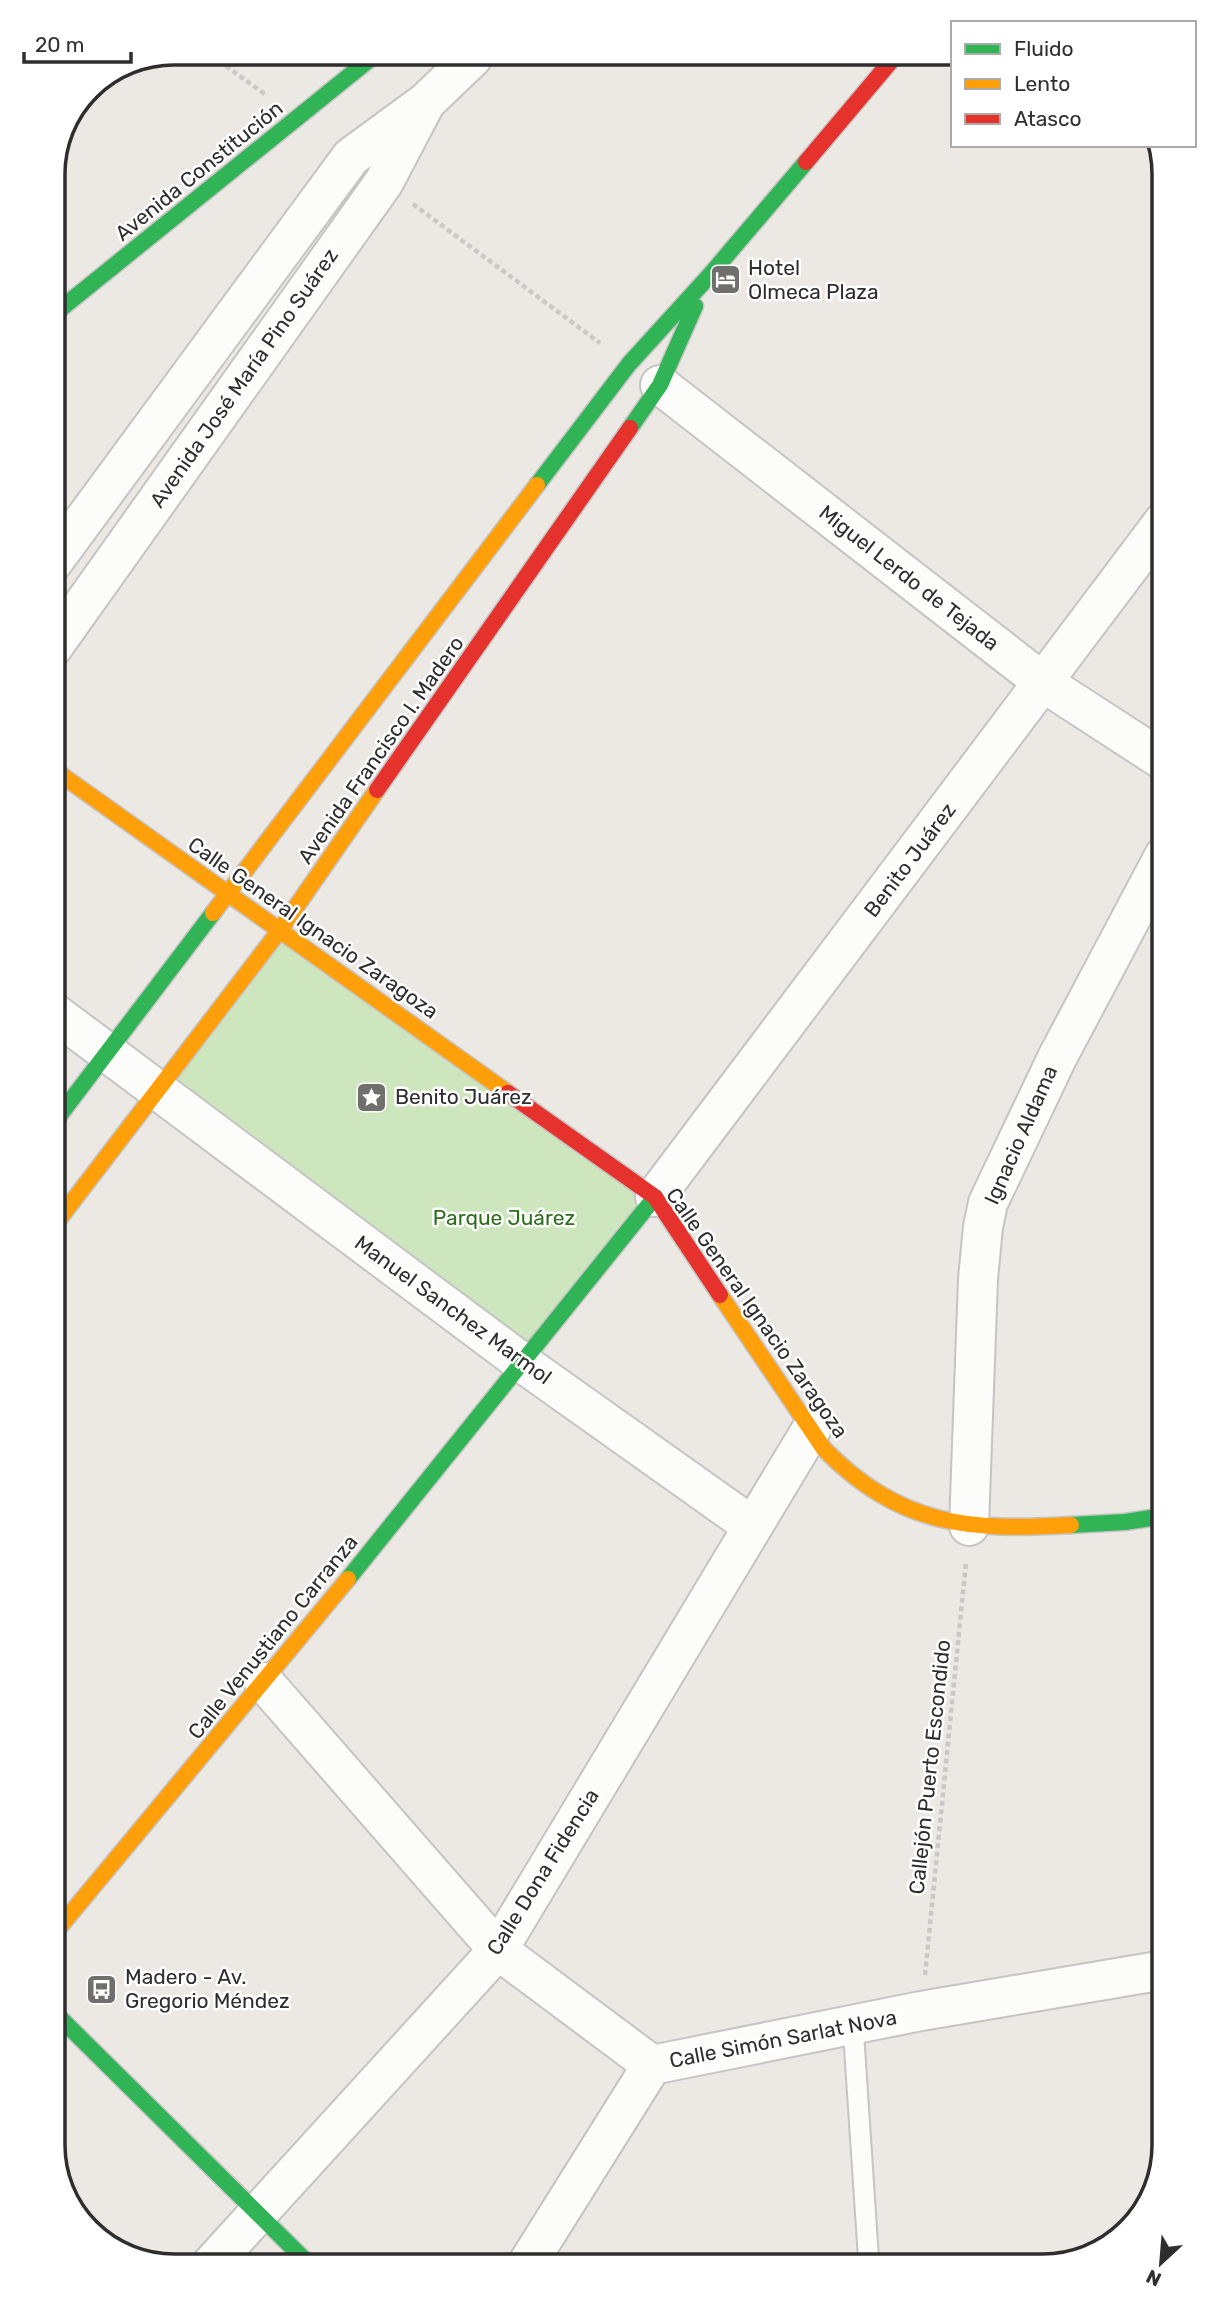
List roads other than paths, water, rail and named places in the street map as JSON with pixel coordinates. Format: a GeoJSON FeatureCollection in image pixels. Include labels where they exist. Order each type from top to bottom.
{"type":"FeatureCollection","features":[{"type":"Feature","properties":{"kind":"street","name":"Avenida Constitución"},"geometry":{"type":"LineString","coordinates":[[65,305],[363,65]]}},
{"type":"Feature","properties":{"kind":"street","name":"Avenida José María Pino Suárez"},"geometry":{"type":"LineString","coordinates":[[65,546],[351,157],[426,102],[465,65]]}},
{"type":"Feature","properties":{"kind":"street","name":"Avenida Francisco I. Madero"},"geometry":{"type":"LineString","coordinates":[[65,1211],[280,930],[710,275],[888,65]]}},
{"type":"Feature","properties":{"kind":"street","name":"Avenida José María Pino Suárez"},"geometry":{"type":"LineString","coordinates":[[65,630],[384,182],[426,102]]}},
{"type":"Feature","properties":{"kind":"street","name":"Avenida Francisco I. Madero"},"geometry":{"type":"LineString","coordinates":[[65,1108],[227,894],[644,374],[710,275]]}},
{"type":"Feature","properties":{"kind":"street","name":"Miguel Lerdo de Tejada"},"geometry":{"type":"LineString","coordinates":[[644,374],[1044,683],[1152,753]]}},
{"type":"Feature","properties":{"kind":"street","name":"Benito Juárez"},"geometry":{"type":"LineString","coordinates":[[655,1197],[1152,537]]}},
{"type":"Feature","properties":{"kind":"street","name":"Calle General Ignacio Zaragoza"},"geometry":{"type":"LineString","coordinates":[[65,778],[655,1197],[824,1449],[840,1466],[880,1496],[921,1513],[969,1526],[1015,1528],[1105,1524],[1152,1518]]}},
{"type":"Feature","properties":{"kind":"street","name":"Ignacio Aldama"},"geometry":{"type":"LineString","coordinates":[[969,1526],[978,1279],[988,1203],[1057,1058],[1152,879]]}},
{"type":"Feature","properties":{"kind":"street","name":"Manuel Sanchez Marmol"},"geometry":{"type":"LineString","coordinates":[[65,1021],[524,1364],[752,1526]]}},
{"type":"Feature","properties":{"kind":"street","name":"Calle Venustiano Carranza"},"geometry":{"type":"LineString","coordinates":[[65,1919],[264,1682],[524,1364],[655,1197]]}},
{"type":"Feature","properties":{"kind":"street","name":"Calle Dona Fidencia"},"geometry":{"type":"LineString","coordinates":[[221,2254],[498,1951],[811,1430]]}},
{"type":"Feature","properties":{"kind":"street","name":"Calle Simón Sarlat Nova"},"geometry":{"type":"LineString","coordinates":[[264,1682],[498,1951],[652,2065],[921,2011],[1152,1972]]}},
{"type":"Feature","properties":{"kind":"street"},"geometry":{"type":"LineString","coordinates":[[65,2024],[299,2254]]}},
{"type":"Feature","properties":{"kind":"street"},"geometry":{"type":"LineString","coordinates":[[534,2254],[652,2065]]}},
{"type":"Feature","properties":{"kind":"lane"},"geometry":{"type":"LineString","coordinates":[[853,2025],[868,2254]]}},
{"type":"Feature","properties":{"kind":"place","name":"Hotel Olmeca Plaza"},"geometry":{"type":"Point","coordinates":[725,280]}},
{"type":"Feature","properties":{"kind":"place","name":"Benito Juárez"},"geometry":{"type":"Point","coordinates":[372,1097]}},
{"type":"Feature","properties":{"kind":"place","name":"Madero - Av. Gregorio Méndez"},"geometry":{"type":"Point","coordinates":[102,1989]}},
{"type":"Feature","properties":{"kind":"park label","name":"Parque Juárez"},"geometry":{"type":"Point","coordinates":[504,1218]}}]}
